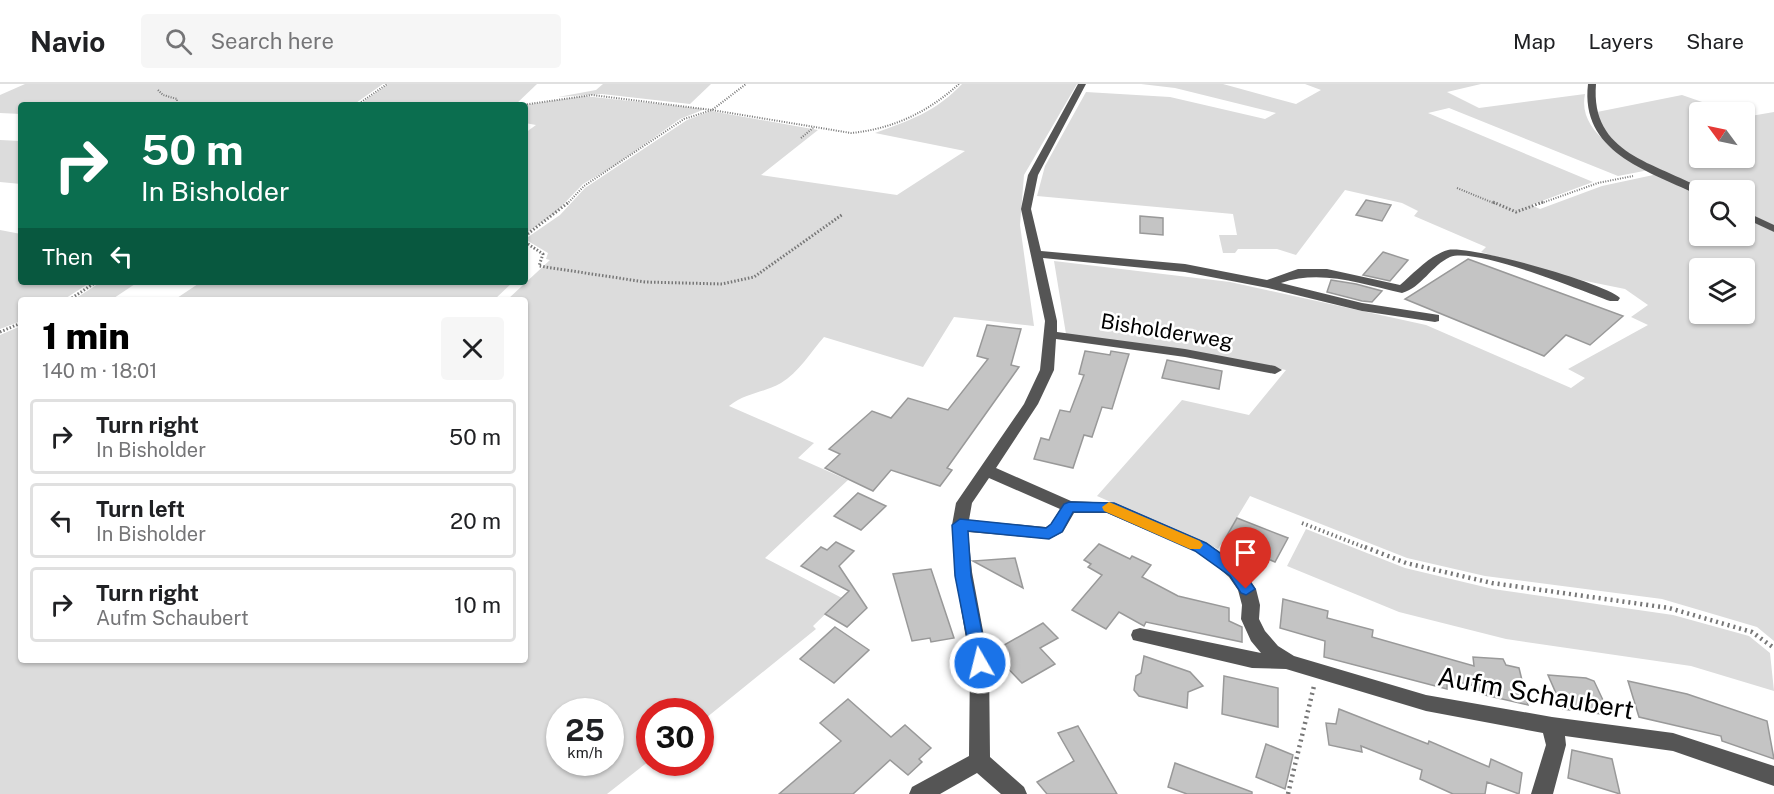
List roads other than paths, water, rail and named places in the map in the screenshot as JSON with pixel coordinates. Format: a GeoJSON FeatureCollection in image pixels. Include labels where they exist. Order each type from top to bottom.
{"type":"FeatureCollection","features":[{"type":"Feature","properties":{"kind":"street"},"geometry":{"type":"LineString","coordinates":[[1016,794],[979,761],[979,659],[963,576],[960,525],[964,503],[1030,404],[1047,370],[1052,328],[1026,208],[1033,175],[1082,84]]}},
{"type":"Feature","properties":{"kind":"street"},"geometry":{"type":"LineString","coordinates":[[1592,84],[1590,100],[1600,132],[1613,145],[1689,186]]}},
{"type":"Feature","properties":{"kind":"street"},"geometry":{"type":"LineString","coordinates":[[1755,220],[1774,229]]}},
{"type":"Feature","properties":{"kind":"street"},"geometry":{"type":"LineString","coordinates":[[1268,284],[1298,273],[1327,273],[1402,289],[1450,253],[1460,251],[1491,257],[1614,298]]}},
{"type":"Feature","properties":{"kind":"street"},"geometry":{"type":"LineString","coordinates":[[1036,254],[1185,268],[1268,284],[1362,307],[1435,318]]}},
{"type":"Feature","properties":{"kind":"street","name":"Bisholderweg"},"geometry":{"type":"LineString","coordinates":[[1052,328],[1275,370]]}},
{"type":"Feature","properties":{"kind":"street","name":"Aufm Schaubert"},"geometry":{"type":"LineString","coordinates":[[986,470],[1069,507],[1108,507],[1201,547],[1220,559],[1235,572],[1246,589],[1251,605],[1250,619],[1258,636],[1271,651],[1288,662]]}},
{"type":"Feature","properties":{"kind":"street"},"geometry":{"type":"LineString","coordinates":[[960,525],[1032,534],[1049,533],[1057,528],[1069,507]]}},
{"type":"Feature","properties":{"kind":"street","name":"Aufm Schaubert"},"geometry":{"type":"LineString","coordinates":[[1140,635],[1252,660],[1288,662],[1426,703],[1552,726],[1673,742],[1774,776]]}},
{"type":"Feature","properties":{"kind":"street"},"geometry":{"type":"LineString","coordinates":[[1542,794],[1556,745],[1552,726]]}},
{"type":"Feature","properties":{"kind":"street"},"geometry":{"type":"LineString","coordinates":[[920,794],[979,761]]}}]}
